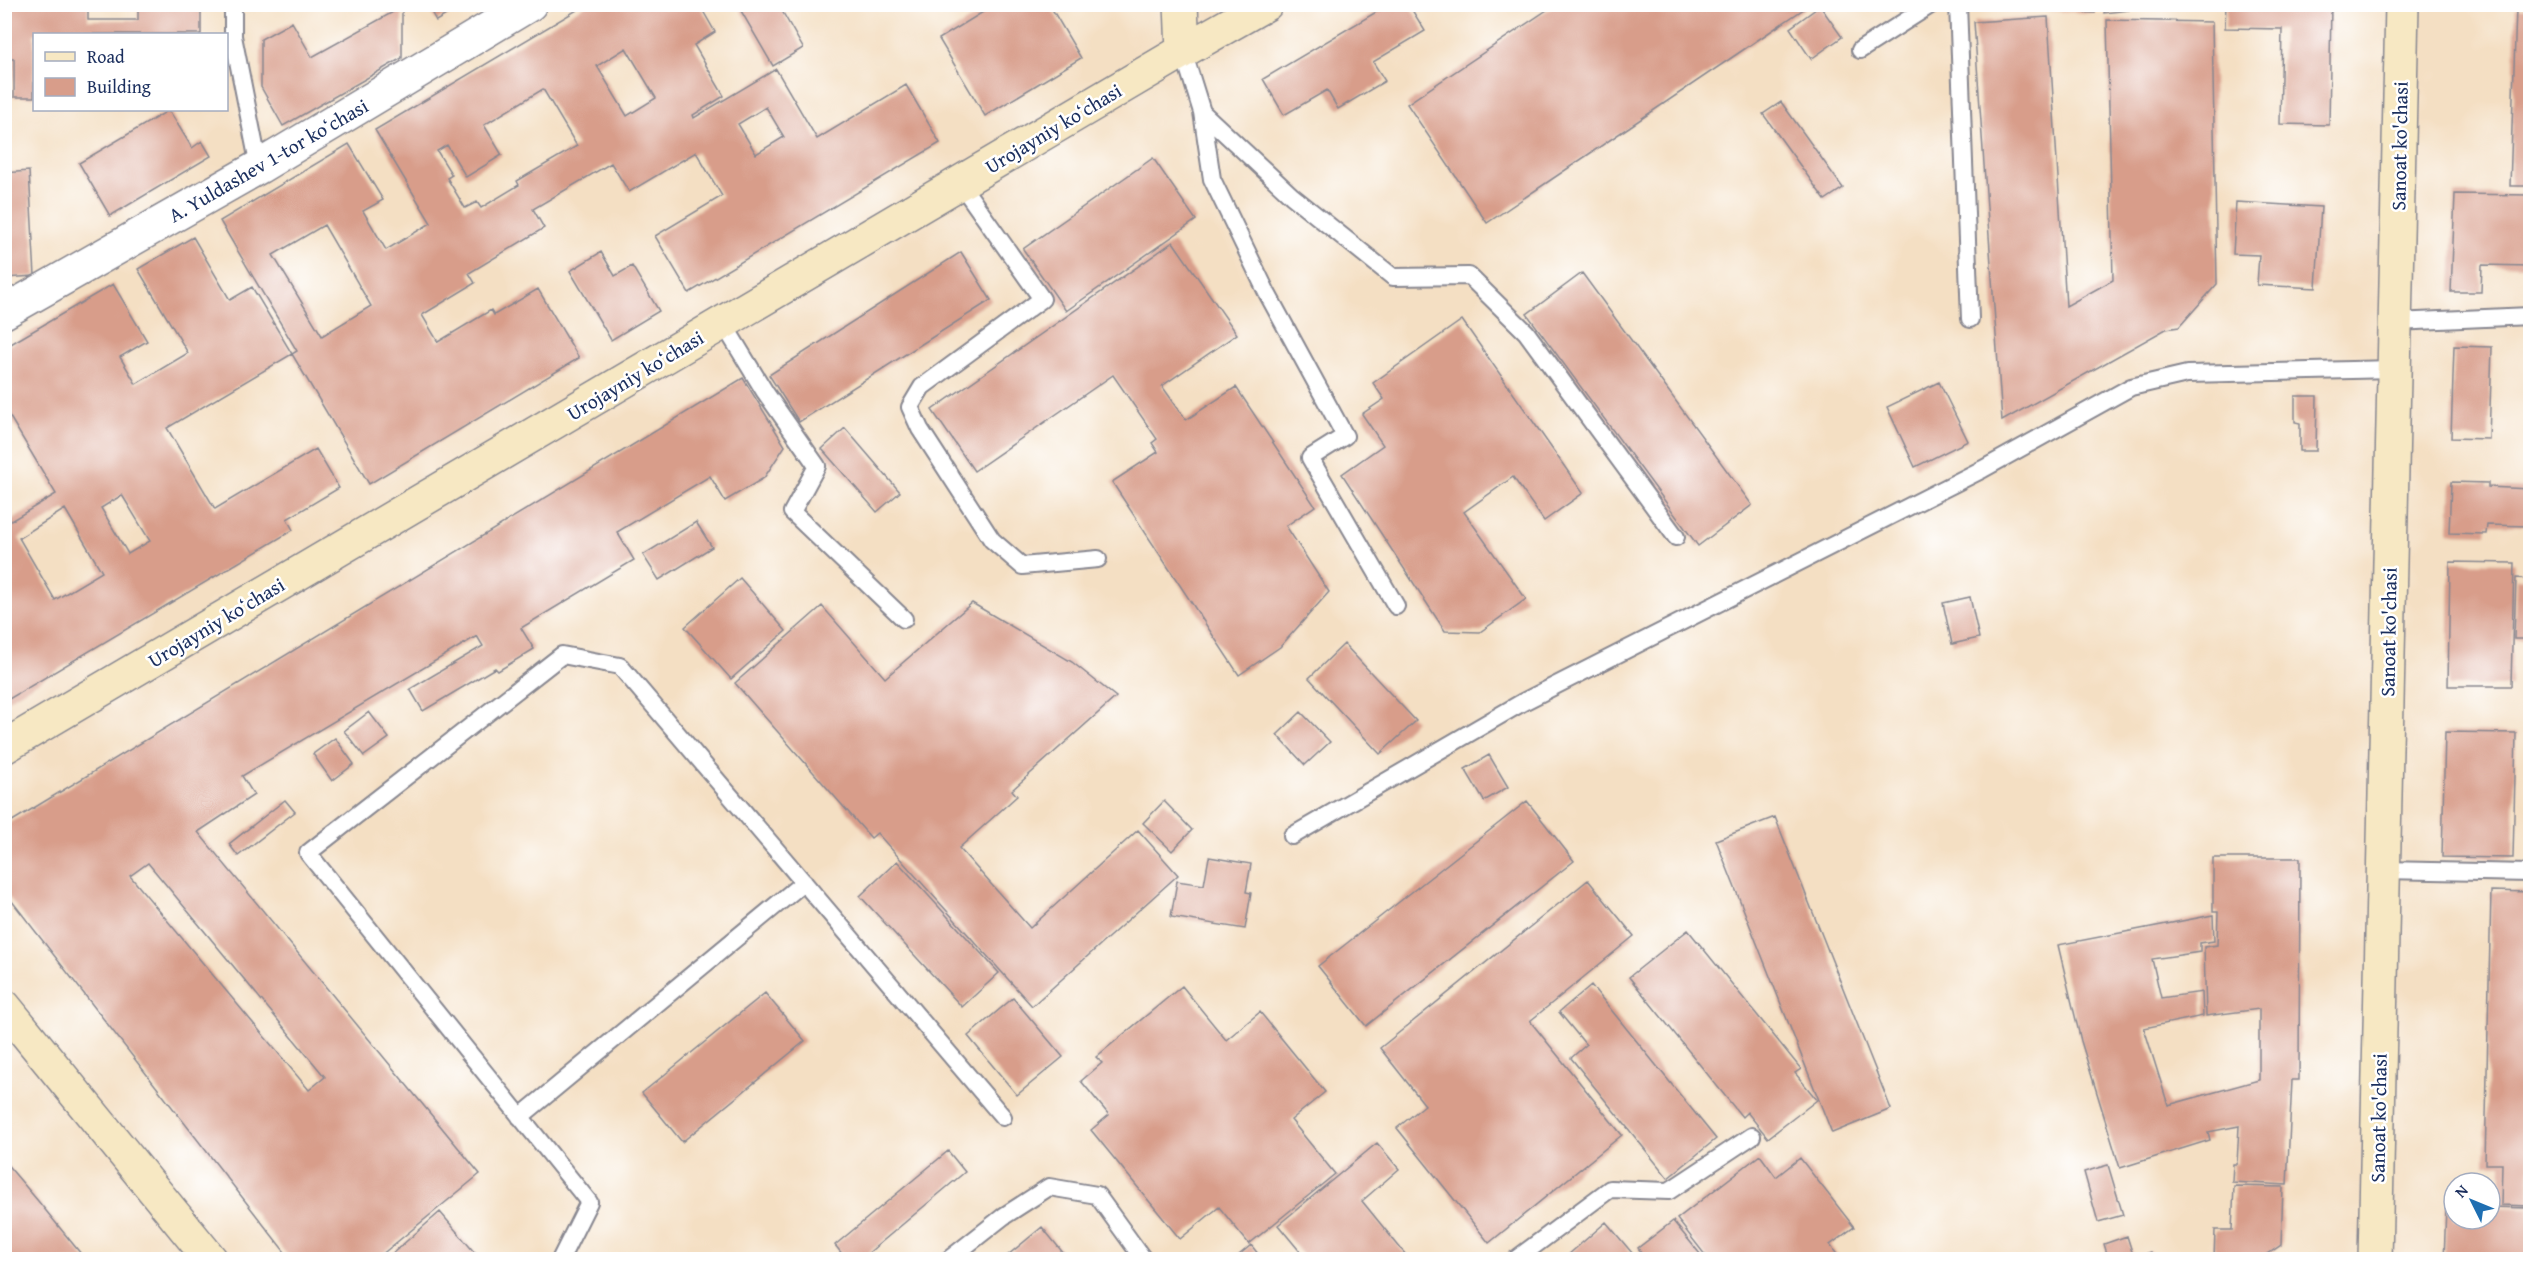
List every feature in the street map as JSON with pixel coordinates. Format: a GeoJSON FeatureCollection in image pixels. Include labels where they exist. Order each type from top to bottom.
{"type":"FeatureCollection","features":[{"type":"Feature","properties":{"kind":"main road"},"geometry":{"type":"LineString","coordinates":[[1180,4],[1183,51]]}},
{"type":"Feature","properties":{"kind":"main road","name":"Urоjayniy koʻchasi"},"geometry":{"type":"LineString","coordinates":[[4,747],[1266,4]]}},
{"type":"Feature","properties":{"kind":"main road","name":"Sanoat ko'chasi"},"geometry":{"type":"LineString","coordinates":[[2375,1260],[2402,4]]}},
{"type":"Feature","properties":{"kind":"main road"},"geometry":{"type":"LineString","coordinates":[[4,1006],[211,1260]]}},
{"type":"Feature","properties":{"kind":"street","name":"A. Yuldashev 1-tor koʻchasi"},"geometry":{"type":"LineString","coordinates":[[4,312],[259,167],[530,4]]}},
{"type":"Feature","properties":{"kind":"lane"},"geometry":{"type":"LineString","coordinates":[[233,4],[233,36],[259,167]]}},
{"type":"Feature","properties":{"kind":"lane"},"geometry":{"type":"LineString","coordinates":[[1860,50],[1932,4]]}},
{"type":"Feature","properties":{"kind":"lane"},"geometry":{"type":"LineString","coordinates":[[1958,4],[1970,319]]}},
{"type":"Feature","properties":{"kind":"lane"},"geometry":{"type":"LineString","coordinates":[[1183,51],[1202,112],[1212,179],[1267,293],[1345,436],[1310,458],[1396,606]]}},
{"type":"Feature","properties":{"kind":"lane"},"geometry":{"type":"LineString","coordinates":[[1202,112],[1292,196],[1393,277],[1469,276],[1526,332],[1676,537]]}},
{"type":"Feature","properties":{"kind":"lane"},"geometry":{"type":"LineString","coordinates":[[960,183],[1042,299],[922,387],[910,407],[920,429],[992,540],[1022,566],[1098,559]]}},
{"type":"Feature","properties":{"kind":"lane"},"geometry":{"type":"LineString","coordinates":[[2395,322],[2530,316]]}},
{"type":"Feature","properties":{"kind":"lane"},"geometry":{"type":"LineString","coordinates":[[723,323],[765,392],[817,466],[792,512],[904,619]]}},
{"type":"Feature","properties":{"kind":"lane"},"geometry":{"type":"LineString","coordinates":[[1292,837],[1522,702],[1983,469],[2131,387],[2187,374],[2393,369]]}},
{"type":"Feature","properties":{"kind":"lane"},"geometry":{"type":"LineString","coordinates":[[560,1260],[589,1202],[308,853],[562,655],[620,666],[1003,1117]]}},
{"type":"Feature","properties":{"kind":"lane"},"geometry":{"type":"LineString","coordinates":[[2384,870],[2530,873]]}},
{"type":"Feature","properties":{"kind":"lane"},"geometry":{"type":"LineString","coordinates":[[520,1116],[804,882]]}},
{"type":"Feature","properties":{"kind":"lane"},"geometry":{"type":"LineString","coordinates":[[1515,1260],[1560,1224],[1610,1189],[1669,1191],[1752,1136]]}},
{"type":"Feature","properties":{"kind":"lane"},"geometry":{"type":"LineString","coordinates":[[948,1260],[1004,1216],[1049,1187],[1097,1195],[1144,1260]]}},
{"type":"Feature","properties":{"kind":"building"},"geometry":{"type":"Polygon","coordinates":[[[5,4],[88,4],[88,20],[138,20],[138,4],[201,4],[201,33],[33,33],[33,97],[14,97],[14,59],[4,59],[5,4]]]}},
{"type":"Feature","properties":{"kind":"building"},"geometry":{"type":"Polygon","coordinates":[[[427,4],[465,4],[436,21],[427,4]]]}},
{"type":"Feature","properties":{"kind":"building"},"geometry":{"type":"Polygon","coordinates":[[[587,4],[699,4],[715,32],[694,45],[724,96],[693,115],[694,118],[776,69],[817,139],[906,85],[940,143],[689,293],[655,236],[722,196],[696,152],[629,192],[611,163],[533,209],[544,228],[469,273],[475,283],[422,315],[438,342],[491,310],[494,315],[538,289],[579,358],[369,484],[292,354],[297,351],[220,221],[349,144],[383,200],[363,211],[386,250],[431,223],[375,130],[587,4]],[[626,48],[597,66],[627,116],[656,98],[626,48]],[[543,89],[484,125],[502,155],[466,177],[447,145],[437,151],[452,175],[447,178],[465,208],[477,202],[481,208],[519,185],[517,181],[577,146],[543,89]],[[766,107],[738,124],[756,154],[784,137],[766,107]],[[324,225],[273,255],[322,336],[371,306],[324,225]]]}},
{"type":"Feature","properties":{"kind":"building"},"geometry":{"type":"Polygon","coordinates":[[[737,4],[778,4],[803,48],[773,66],[737,4]]]}},
{"type":"Feature","properties":{"kind":"building"},"geometry":{"type":"Polygon","coordinates":[[[996,4],[1049,4],[1081,58],[985,116],[939,39],[996,4]]]}},
{"type":"Feature","properties":{"kind":"building"},"geometry":{"type":"Polygon","coordinates":[[[1556,4],[1811,4],[1487,223],[1407,104],[1556,4]]]}},
{"type":"Feature","properties":{"kind":"building"},"geometry":{"type":"Polygon","coordinates":[[[2035,4],[2095,4],[2095,13],[2035,10],[2035,4]]]}},
{"type":"Feature","properties":{"kind":"building"},"geometry":{"type":"Polygon","coordinates":[[[2106,4],[2130,4],[2129,10],[2104,13],[2106,4]]]}},
{"type":"Feature","properties":{"kind":"building"},"geometry":{"type":"Polygon","coordinates":[[[2226,4],[2331,4],[2329,125],[2280,124],[2282,29],[2225,28],[2226,4]]]}},
{"type":"Feature","properties":{"kind":"building"},"geometry":{"type":"Polygon","coordinates":[[[1388,5],[1409,5],[1425,31],[1373,62],[1385,81],[1338,109],[1327,90],[1284,115],[1263,79],[1388,5]]]}},
{"type":"Feature","properties":{"kind":"building"},"geometry":{"type":"Polygon","coordinates":[[[1820,6],[1842,37],[1811,59],[1790,28],[1820,6]]]}},
{"type":"Feature","properties":{"kind":"building"},"geometry":{"type":"Polygon","coordinates":[[[402,7],[402,58],[283,126],[261,87],[261,39],[292,22],[312,57],[402,7]]]}},
{"type":"Feature","properties":{"kind":"building"},"geometry":{"type":"Polygon","coordinates":[[[2516,9],[2530,10],[2530,186],[2510,186],[2516,9]]]}},
{"type":"Feature","properties":{"kind":"building"},"geometry":{"type":"Polygon","coordinates":[[[2048,17],[2066,306],[2113,280],[2107,20],[2212,22],[2217,284],[2179,327],[2166,329],[2002,421],[1974,22],[2048,17]]]}},
{"type":"Feature","properties":{"kind":"building"},"geometry":{"type":"Polygon","coordinates":[[[1781,102],[1843,188],[1825,200],[1763,114],[1781,102]]]}},
{"type":"Feature","properties":{"kind":"building"},"geometry":{"type":"Polygon","coordinates":[[[167,111],[170,111],[192,148],[202,141],[211,156],[110,216],[79,163],[167,111]]]}},
{"type":"Feature","properties":{"kind":"building"},"geometry":{"type":"Polygon","coordinates":[[[1153,158],[1196,220],[1066,311],[1023,249],[1153,158]]]}},
{"type":"Feature","properties":{"kind":"building"},"geometry":{"type":"Polygon","coordinates":[[[29,171],[35,276],[4,278],[4,173],[29,171]]]}},
{"type":"Feature","properties":{"kind":"building"},"geometry":{"type":"Polygon","coordinates":[[[2455,194],[2530,195],[2530,266],[2482,265],[2481,292],[2451,292],[2455,194]]]}},
{"type":"Feature","properties":{"kind":"building"},"geometry":{"type":"Polygon","coordinates":[[[2236,202],[2321,207],[2316,288],[2257,285],[2259,255],[2233,254],[2236,202]]]}},
{"type":"Feature","properties":{"kind":"building"},"geometry":{"type":"Polygon","coordinates":[[[193,237],[230,300],[252,287],[292,354],[167,428],[215,509],[316,449],[339,488],[287,519],[293,530],[4,702],[4,525],[56,494],[4,407],[4,348],[113,284],[147,341],[120,357],[136,384],[188,353],[138,269],[193,237]],[[122,495],[101,508],[128,554],[150,541],[122,495]],[[65,509],[19,538],[55,600],[102,572],[65,509]]]}},
{"type":"Feature","properties":{"kind":"building"},"geometry":{"type":"Polygon","coordinates":[[[1173,242],[1237,334],[1162,386],[1186,420],[1236,387],[1315,506],[1286,526],[1329,592],[1280,647],[1239,675],[1112,482],[1158,452],[1152,443],[1157,439],[1113,375],[974,471],[932,410],[1173,242]]]}},
{"type":"Feature","properties":{"kind":"building"},"geometry":{"type":"Polygon","coordinates":[[[601,252],[615,276],[632,266],[659,311],[611,340],[570,271],[601,252]]]}},
{"type":"Feature","properties":{"kind":"building"},"geometry":{"type":"Polygon","coordinates":[[[961,252],[991,300],[799,422],[769,375],[961,252]]]}},
{"type":"Feature","properties":{"kind":"building"},"geometry":{"type":"Polygon","coordinates":[[[1582,273],[1752,505],[1698,546],[1527,314],[1582,273]]]}},
{"type":"Feature","properties":{"kind":"building"},"geometry":{"type":"Polygon","coordinates":[[[1462,320],[1583,493],[1544,521],[1513,477],[1464,512],[1526,599],[1480,632],[1445,631],[1342,474],[1383,445],[1362,414],[1384,399],[1373,383],[1462,320]]]}},
{"type":"Feature","properties":{"kind":"building"},"geometry":{"type":"Polygon","coordinates":[[[2454,346],[2492,347],[2489,439],[2451,438],[2454,346]]]}},
{"type":"Feature","properties":{"kind":"building"},"geometry":{"type":"Polygon","coordinates":[[[743,378],[785,446],[764,478],[725,501],[710,476],[617,532],[634,560],[521,628],[534,649],[498,671],[495,668],[423,711],[410,689],[483,646],[477,636],[242,776],[254,795],[198,832],[480,1174],[375,1260],[291,1260],[4,891],[4,826],[743,378]],[[148,863],[130,876],[309,1090],[325,1077],[148,863]]]}},
{"type":"Feature","properties":{"kind":"building"},"geometry":{"type":"Polygon","coordinates":[[[1939,382],[1968,441],[1915,467],[1887,407],[1939,382]]]}},
{"type":"Feature","properties":{"kind":"building"},"geometry":{"type":"Polygon","coordinates":[[[2295,396],[2317,396],[2316,451],[2300,451],[2300,423],[2295,422],[2295,396]]]}},
{"type":"Feature","properties":{"kind":"building"},"geometry":{"type":"Polygon","coordinates":[[[845,428],[900,492],[877,512],[822,449],[845,428]]]}},
{"type":"Feature","properties":{"kind":"building"},"geometry":{"type":"Polygon","coordinates":[[[2451,482],[2488,483],[2488,487],[2530,489],[2530,526],[2487,525],[2486,534],[2449,533],[2451,482]]]}},
{"type":"Feature","properties":{"kind":"building"},"geometry":{"type":"Polygon","coordinates":[[[696,522],[712,547],[659,580],[643,555],[696,522]]]}},
{"type":"Feature","properties":{"kind":"building"},"geometry":{"type":"Polygon","coordinates":[[[2450,562],[2514,563],[2511,686],[2448,686],[2450,562]]]}},
{"type":"Feature","properties":{"kind":"building"},"geometry":{"type":"Polygon","coordinates":[[[740,578],[786,631],[731,679],[685,627],[740,578]]]}},
{"type":"Feature","properties":{"kind":"building"},"geometry":{"type":"Polygon","coordinates":[[[2516,578],[2530,579],[2530,639],[2514,639],[2516,578]]]}},
{"type":"Feature","properties":{"kind":"building"},"geometry":{"type":"Polygon","coordinates":[[[1970,597],[1979,638],[1952,644],[1943,603],[1970,597]]]}},
{"type":"Feature","properties":{"kind":"building"},"geometry":{"type":"Polygon","coordinates":[[[972,603],[1072,662],[1116,697],[1012,790],[1017,796],[959,848],[1030,928],[1138,830],[1178,875],[1032,1006],[877,833],[871,838],[735,683],[822,606],[885,678],[972,603]]]}},
{"type":"Feature","properties":{"kind":"building"},"geometry":{"type":"Polygon","coordinates":[[[1344,644],[1416,721],[1380,754],[1309,678],[1344,644]]]}},
{"type":"Feature","properties":{"kind":"building"},"geometry":{"type":"Polygon","coordinates":[[[369,712],[389,738],[364,756],[344,731],[369,712]]]}},
{"type":"Feature","properties":{"kind":"building"},"geometry":{"type":"Polygon","coordinates":[[[1301,712],[1330,742],[1305,765],[1277,735],[1301,712]]]}},
{"type":"Feature","properties":{"kind":"building"},"geometry":{"type":"Polygon","coordinates":[[[2445,732],[2516,733],[2513,858],[2442,857],[2445,732]]]}},
{"type":"Feature","properties":{"kind":"building"},"geometry":{"type":"Polygon","coordinates":[[[335,738],[354,764],[332,781],[313,754],[335,738]]]}},
{"type":"Feature","properties":{"kind":"building"},"geometry":{"type":"Polygon","coordinates":[[[1489,755],[1508,787],[1484,801],[1465,769],[1489,755]]]}},
{"type":"Feature","properties":{"kind":"building"},"geometry":{"type":"Polygon","coordinates":[[[285,800],[295,812],[238,856],[229,844],[285,800]]]}},
{"type":"Feature","properties":{"kind":"building"},"geometry":{"type":"Polygon","coordinates":[[[1164,801],[1192,830],[1172,851],[1143,823],[1164,801]]]}},
{"type":"Feature","properties":{"kind":"building"},"geometry":{"type":"Polygon","coordinates":[[[1527,801],[1574,861],[1366,1026],[1318,966],[1527,801]]]}},
{"type":"Feature","properties":{"kind":"building"},"geometry":{"type":"Polygon","coordinates":[[[1775,817],[1891,1109],[1832,1133],[1716,840],[1775,817]]]}},
{"type":"Feature","properties":{"kind":"building"},"geometry":{"type":"Polygon","coordinates":[[[1209,857],[1251,864],[1246,892],[1251,893],[1245,929],[1171,917],[1177,881],[1204,885],[1209,857]]]}},
{"type":"Feature","properties":{"kind":"building"},"geometry":{"type":"Polygon","coordinates":[[[2213,858],[2300,858],[2299,1080],[2292,1080],[2287,1185],[2232,1182],[2233,1164],[2237,1164],[2239,1126],[2208,1132],[2210,1140],[2120,1168],[2081,1041],[2058,945],[2213,915],[2214,941],[2200,943],[2200,952],[2152,959],[2161,998],[2202,992],[2203,1016],[2144,1028],[2168,1105],[2259,1080],[2259,1009],[2206,1016],[2204,947],[2217,945],[2218,912],[2213,912],[2213,858]]]}},
{"type":"Feature","properties":{"kind":"building"},"geometry":{"type":"Polygon","coordinates":[[[897,861],[999,973],[962,1007],[860,896],[897,861]]]}},
{"type":"Feature","properties":{"kind":"building"},"geometry":{"type":"Polygon","coordinates":[[[1588,880],[1634,936],[1530,1021],[1622,1135],[1489,1243],[1397,1128],[1425,1105],[1380,1048],[1588,880]]]}},
{"type":"Feature","properties":{"kind":"building"},"geometry":{"type":"Polygon","coordinates":[[[2491,891],[2530,892],[2530,1206],[2502,1205],[2502,1164],[2485,1164],[2491,891]]]}},
{"type":"Feature","properties":{"kind":"building"},"geometry":{"type":"Polygon","coordinates":[[[1688,930],[1801,1069],[1795,1073],[1817,1100],[1768,1138],[1747,1112],[1742,1117],[1629,977],[1688,930]]]}},
{"type":"Feature","properties":{"kind":"building"},"geometry":{"type":"Polygon","coordinates":[[[1591,985],[1716,1139],[1668,1178],[1571,1058],[1586,1045],[1559,1012],[1591,985]]]}},
{"type":"Feature","properties":{"kind":"building"},"geometry":{"type":"Polygon","coordinates":[[[1182,986],[1226,1040],[1260,1012],[1325,1092],[1291,1120],[1335,1174],[1249,1244],[1219,1207],[1180,1239],[1091,1130],[1109,1115],[1081,1081],[1102,1063],[1096,1057],[1182,986]]]}},
{"type":"Feature","properties":{"kind":"building"},"geometry":{"type":"Polygon","coordinates":[[[765,993],[805,1041],[682,1142],[642,1093],[765,993]]]}},
{"type":"Feature","properties":{"kind":"building"},"geometry":{"type":"Polygon","coordinates":[[[1013,998],[1063,1057],[1017,1095],[968,1036],[1013,998]]]}},
{"type":"Feature","properties":{"kind":"building"},"geometry":{"type":"Polygon","coordinates":[[[1377,1143],[1399,1169],[1362,1201],[1410,1260],[1307,1260],[1278,1225],[1377,1143]]]}},
{"type":"Feature","properties":{"kind":"building"},"geometry":{"type":"Polygon","coordinates":[[[948,1151],[965,1172],[860,1260],[847,1260],[835,1245],[948,1151]]]}},
{"type":"Feature","properties":{"kind":"building"},"geometry":{"type":"Polygon","coordinates":[[[1760,1155],[1776,1177],[1800,1158],[1854,1227],[1830,1245],[1841,1260],[1709,1260],[1677,1219],[1760,1155]]]}},
{"type":"Feature","properties":{"kind":"building"},"geometry":{"type":"Polygon","coordinates":[[[4,1161],[38,1201],[86,1260],[4,1260],[4,1161]]]}},
{"type":"Feature","properties":{"kind":"building"},"geometry":{"type":"Polygon","coordinates":[[[2108,1165],[2123,1215],[2098,1222],[2084,1172],[2108,1165]]]}},
{"type":"Feature","properties":{"kind":"building"},"geometry":{"type":"Polygon","coordinates":[[[2234,1186],[2283,1187],[2281,1245],[2259,1260],[2214,1260],[2215,1230],[2232,1230],[2234,1186]]]}},
{"type":"Feature","properties":{"kind":"building"},"geometry":{"type":"Polygon","coordinates":[[[2502,1207],[2530,1208],[2530,1260],[2444,1260],[2445,1231],[2502,1231],[2502,1207]]]}},
{"type":"Feature","properties":{"kind":"building"},"geometry":{"type":"Polygon","coordinates":[[[440,1212],[481,1260],[385,1260],[440,1212]]]}},
{"type":"Feature","properties":{"kind":"building"},"geometry":{"type":"Polygon","coordinates":[[[1673,1221],[1705,1260],[1647,1260],[1638,1248],[1673,1221]]]}},
{"type":"Feature","properties":{"kind":"building"},"geometry":{"type":"Polygon","coordinates":[[[1606,1222],[1638,1260],[1572,1260],[1568,1255],[1606,1222]]]}},
{"type":"Feature","properties":{"kind":"building"},"geometry":{"type":"Polygon","coordinates":[[[1042,1227],[1069,1260],[1002,1260],[1042,1227]]]}},
{"type":"Feature","properties":{"kind":"building"},"geometry":{"type":"Polygon","coordinates":[[[2127,1236],[2134,1258],[2151,1252],[2154,1260],[2109,1260],[2104,1244],[2127,1236]]]}},
{"type":"Feature","properties":{"kind":"building"},"geometry":{"type":"Polygon","coordinates":[[[1251,1245],[1263,1260],[1233,1260],[1251,1245]]]}}]}
